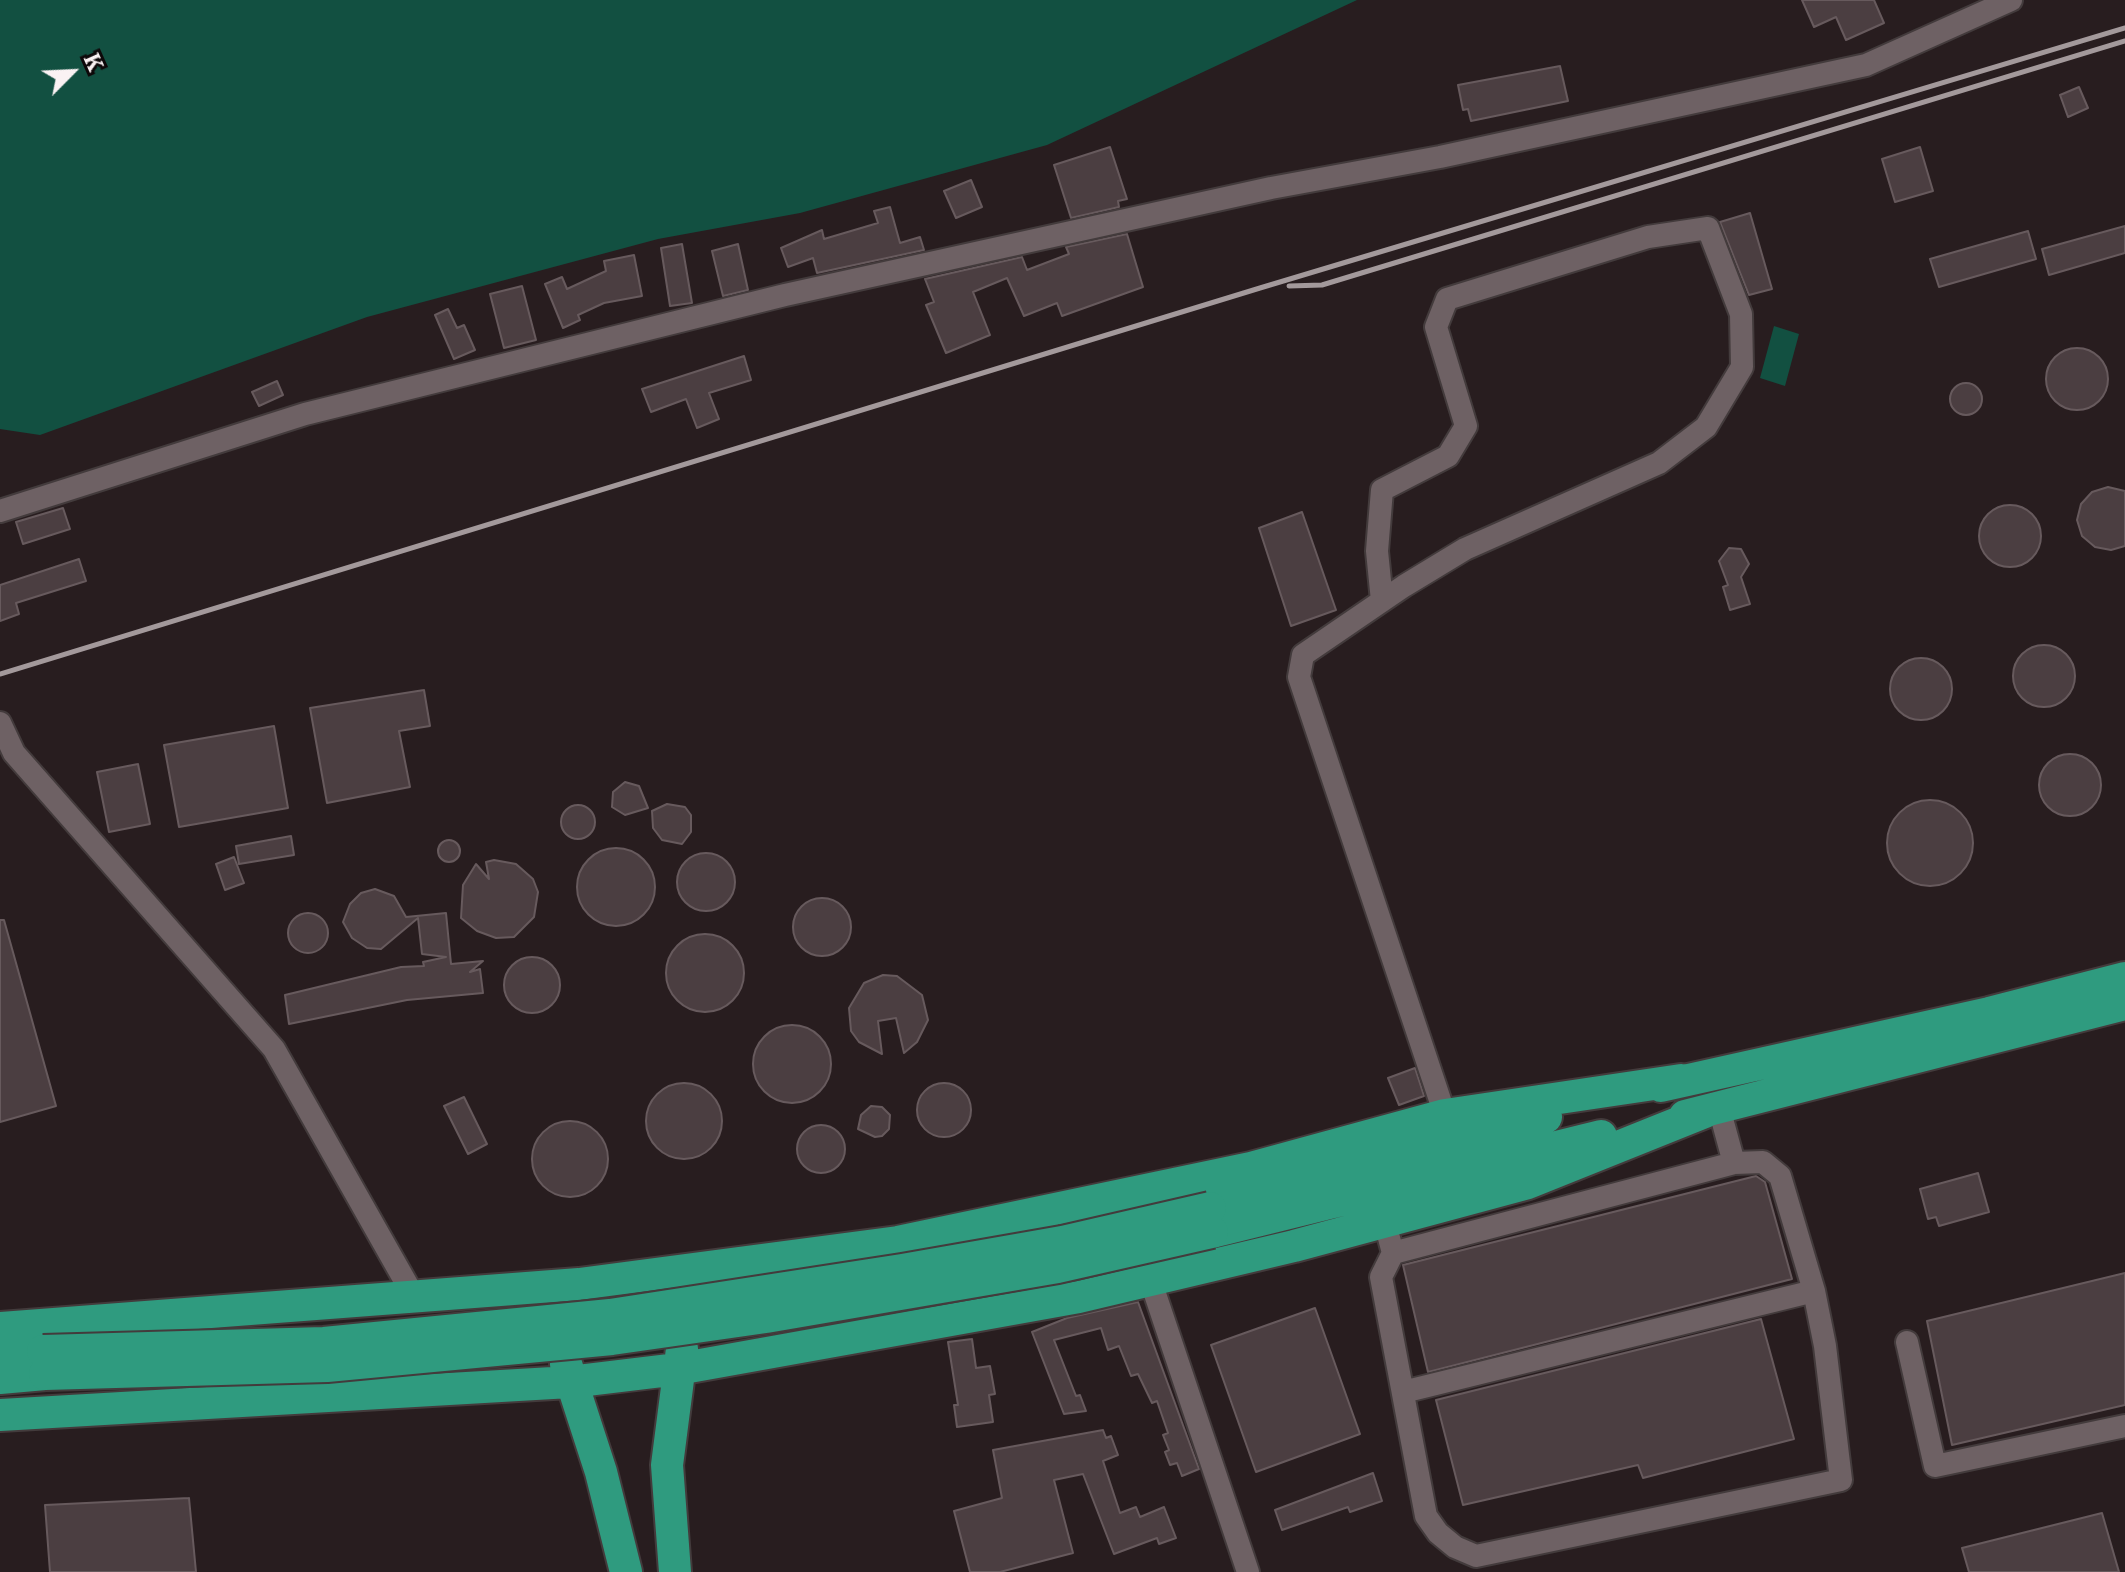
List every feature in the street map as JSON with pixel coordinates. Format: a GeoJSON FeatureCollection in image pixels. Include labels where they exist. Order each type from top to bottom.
{"type":"FeatureCollection","features":[{"type":"Feature","properties":{"kind":"highway"},"geometry":{"type":"LineString","coordinates":[[0,1328],[579,1284],[898,1242],[1251,1168],[1445,1115],[1681,1080],[1989,1013],[2125,978]]}},
{"type":"Feature","properties":{"kind":"highway"},"geometry":{"type":"LineString","coordinates":[[0,1355],[44,1363],[324,1343],[610,1315],[1211,1220],[1712,1110],[2125,1004]]}},
{"type":"Feature","properties":{"kind":"highway"},"geometry":{"type":"LineString","coordinates":[[1211,1220],[1681,1080]]}},
{"type":"Feature","properties":{"kind":"highway"},"geometry":{"type":"LineString","coordinates":[[0,1415],[570,1382],[678,1369],[1079,1297],[1384,1221],[1528,1183],[1712,1110]]}},
{"type":"Feature","properties":{"kind":"highway"},"geometry":{"type":"LineString","coordinates":[[668,1272],[678,1299],[683,1342],[667,1465],[675,1572]]}},
{"type":"Feature","properties":{"kind":"highway"},"geometry":{"type":"LineString","coordinates":[[579,1284],[566,1312],[563,1355],[601,1472],[626,1572]]}},
{"type":"Feature","properties":{"kind":"highway"},"geometry":{"type":"LineString","coordinates":[[0,1378],[44,1363]]}},
{"type":"Feature","properties":{"kind":"street"},"geometry":{"type":"LineString","coordinates":[[0,511],[305,414],[785,295],[1256,191],[1440,157],[1866,65],[2011,0]]}},
{"type":"Feature","properties":{"kind":"street"},"geometry":{"type":"LineString","coordinates":[[1382,601],[1377,551],[1382,490],[1448,456],[1466,426],[1436,327],[1447,299],[1648,237],[1708,228],[1741,314],[1742,367],[1706,427],[1659,463],[1465,549],[1303,655],[1299,677],[1445,1115]]}},
{"type":"Feature","properties":{"kind":"street"},"geometry":{"type":"LineString","coordinates":[[0,723],[14,753],[274,1049],[413,1295]]}},
{"type":"Feature","properties":{"kind":"street"},"geometry":{"type":"LineString","coordinates":[[1712,1110],[1734,1163]]}},
{"type":"Feature","properties":{"kind":"street"},"geometry":{"type":"LineString","coordinates":[[1384,1221],[1393,1253],[1381,1277],[1426,1516],[1446,1541],[1476,1556],[1841,1480],[1825,1346],[1814,1291],[1780,1176],[1763,1162],[1734,1163],[1393,1253]]}},
{"type":"Feature","properties":{"kind":"street"},"geometry":{"type":"LineString","coordinates":[[1150,1279],[1248,1572]]}},
{"type":"Feature","properties":{"kind":"street"},"geometry":{"type":"LineString","coordinates":[[1403,1392],[1814,1291]]}},
{"type":"Feature","properties":{"kind":"street"},"geometry":{"type":"LineString","coordinates":[[1907,1342],[1935,1466],[2125,1426]]}},
{"type":"Feature","properties":{"kind":"shaded area"},"geometry":{"type":"Polygon","coordinates":[[[0,0],[1357,0],[1047,145],[800,213],[658,239],[367,317],[40,435],[0,429],[0,0]]]}},
{"type":"Feature","properties":{"kind":"shaded area"},"geometry":{"type":"Polygon","coordinates":[[[1774,326],[1799,334],[1785,386],[1760,378],[1774,326]]]}},
{"type":"Feature","properties":{"kind":"building"},"geometry":{"type":"Polygon","coordinates":[[[1802,0],[1874,0],[1884,23],[1846,40],[1836,17],[1814,27],[1802,0]]]}},
{"type":"Feature","properties":{"kind":"building"},"geometry":{"type":"Polygon","coordinates":[[[1560,66],[1568,101],[1471,121],[1468,109],[1463,110],[1458,85],[1560,66]]]}},
{"type":"Feature","properties":{"kind":"building"},"geometry":{"type":"Polygon","coordinates":[[[2079,87],[2088,108],[2068,117],[2060,95],[2079,87]]]}},
{"type":"Feature","properties":{"kind":"building"},"geometry":{"type":"Polygon","coordinates":[[[1110,147],[1127,199],[1118,201],[1119,207],[1071,218],[1054,165],[1110,147]]]}},
{"type":"Feature","properties":{"kind":"building"},"geometry":{"type":"Polygon","coordinates":[[[1920,147],[1933,191],[1895,202],[1882,159],[1920,147]]]}},
{"type":"Feature","properties":{"kind":"building"},"geometry":{"type":"Polygon","coordinates":[[[971,180],[982,207],[956,218],[944,191],[971,180]]]}},
{"type":"Feature","properties":{"kind":"building"},"geometry":{"type":"Polygon","coordinates":[[[890,207],[900,243],[920,237],[924,250],[817,273],[813,258],[788,267],[781,248],[822,230],[824,239],[878,223],[874,211],[890,207]]]}},
{"type":"Feature","properties":{"kind":"building"},"geometry":{"type":"Polygon","coordinates":[[[1750,213],[1772,289],[1749,295],[1720,222],[1750,213]]]}},
{"type":"Feature","properties":{"kind":"building"},"geometry":{"type":"Polygon","coordinates":[[[2125,226],[2125,253],[2049,275],[2042,249],[2125,226]]]}},
{"type":"Feature","properties":{"kind":"building"},"geometry":{"type":"Polygon","coordinates":[[[2028,231],[2036,259],[1939,287],[1930,259],[2028,231]]]}},
{"type":"Feature","properties":{"kind":"building"},"geometry":{"type":"Polygon","coordinates":[[[1127,234],[1143,287],[1062,316],[1057,303],[1024,316],[1007,278],[973,292],[990,335],[946,353],[926,305],[934,302],[925,279],[1022,257],[1027,270],[1069,254],[1066,247],[1127,234]]]}},
{"type":"Feature","properties":{"kind":"building"},"geometry":{"type":"Polygon","coordinates":[[[682,244],[692,303],[670,306],[661,248],[682,244]]]}},
{"type":"Feature","properties":{"kind":"building"},"geometry":{"type":"Polygon","coordinates":[[[738,244],[748,290],[723,296],[712,251],[738,244]]]}},
{"type":"Feature","properties":{"kind":"building"},"geometry":{"type":"Polygon","coordinates":[[[634,255],[642,296],[604,303],[578,315],[580,320],[563,328],[545,284],[562,277],[567,289],[606,271],[604,261],[634,255]]]}},
{"type":"Feature","properties":{"kind":"building"},"geometry":{"type":"Polygon","coordinates":[[[522,286],[536,340],[504,348],[490,294],[522,286]]]}},
{"type":"Feature","properties":{"kind":"building"},"geometry":{"type":"Polygon","coordinates":[[[448,309],[457,328],[464,325],[475,350],[454,359],[435,315],[448,309]]]}},
{"type":"Feature","properties":{"kind":"building"},"geometry":{"type":"Polygon","coordinates":[[[2077,348],[2089,350],[2099,357],[2106,367],[2106,391],[2099,401],[2089,408],[2077,410],[2065,408],[2055,401],[2048,391],[2046,379],[2048,367],[2055,357],[2065,350],[2077,348]]]}},
{"type":"Feature","properties":{"kind":"building"},"geometry":{"type":"Polygon","coordinates":[[[744,356],[751,380],[709,393],[719,419],[697,428],[686,399],[651,412],[642,389],[744,356]]]}},
{"type":"Feature","properties":{"kind":"building"},"geometry":{"type":"Polygon","coordinates":[[[277,381],[283,395],[259,406],[252,392],[277,381]]]}},
{"type":"Feature","properties":{"kind":"building"},"geometry":{"type":"Polygon","coordinates":[[[1966,383],[1978,387],[1982,399],[1978,411],[1966,415],[1954,411],[1950,399],[1954,387],[1966,383]]]}},
{"type":"Feature","properties":{"kind":"building"},"geometry":{"type":"Polygon","coordinates":[[[2108,487],[2125,491],[2125,546],[2111,550],[2095,547],[2082,536],[2077,520],[2081,504],[2092,492],[2108,487]]]}},
{"type":"Feature","properties":{"kind":"building"},"geometry":{"type":"Polygon","coordinates":[[[2010,505],[2022,507],[2032,514],[2039,524],[2039,548],[2032,558],[2022,565],[2010,567],[1998,565],[1988,558],[1981,548],[1979,536],[1981,524],[1988,514],[1998,507],[2010,505]]]}},
{"type":"Feature","properties":{"kind":"building"},"geometry":{"type":"Polygon","coordinates":[[[63,508],[70,529],[23,544],[16,522],[63,508]]]}},
{"type":"Feature","properties":{"kind":"building"},"geometry":{"type":"Polygon","coordinates":[[[1302,512],[1336,610],[1291,626],[1259,528],[1302,512]]]}},
{"type":"Feature","properties":{"kind":"building"},"geometry":{"type":"Polygon","coordinates":[[[1729,548],[1741,549],[1749,564],[1741,577],[1750,604],[1730,610],[1723,587],[1728,585],[1719,561],[1729,548]]]}},
{"type":"Feature","properties":{"kind":"building"},"geometry":{"type":"Polygon","coordinates":[[[79,559],[86,581],[16,603],[19,614],[0,621],[0,585],[79,559]]]}},
{"type":"Feature","properties":{"kind":"building"},"geometry":{"type":"Polygon","coordinates":[[[2044,645],[2056,647],[2066,654],[2073,664],[2073,688],[2066,698],[2056,705],[2044,707],[2032,705],[2022,698],[2015,688],[2013,676],[2015,664],[2022,654],[2032,647],[2044,645]]]}},
{"type":"Feature","properties":{"kind":"building"},"geometry":{"type":"Polygon","coordinates":[[[1921,658],[1933,660],[1943,667],[1950,677],[1950,701],[1943,711],[1933,718],[1921,720],[1909,718],[1899,711],[1892,701],[1890,689],[1892,677],[1899,667],[1909,660],[1921,658]]]}},
{"type":"Feature","properties":{"kind":"building"},"geometry":{"type":"Polygon","coordinates":[[[424,690],[430,726],[399,731],[410,787],[327,803],[310,708],[424,690]]]}},
{"type":"Feature","properties":{"kind":"building"},"geometry":{"type":"Polygon","coordinates":[[[274,726],[288,808],[179,827],[164,745],[274,726]]]}},
{"type":"Feature","properties":{"kind":"building"},"geometry":{"type":"Polygon","coordinates":[[[2070,754],[2082,756],[2092,763],[2099,773],[2099,797],[2092,807],[2082,814],[2070,816],[2058,814],[2048,807],[2041,797],[2039,785],[2041,773],[2048,763],[2058,756],[2070,754]]]}},
{"type":"Feature","properties":{"kind":"building"},"geometry":{"type":"Polygon","coordinates":[[[138,764],[150,824],[109,832],[97,772],[138,764]]]}},
{"type":"Feature","properties":{"kind":"building"},"geometry":{"type":"Polygon","coordinates":[[[625,782],[639,786],[648,808],[625,815],[612,807],[613,792],[625,782]]]}},
{"type":"Feature","properties":{"kind":"building"},"geometry":{"type":"Polygon","coordinates":[[[1930,800],[1947,803],[1961,812],[1970,826],[1973,843],[1970,860],[1961,874],[1947,883],[1930,886],[1913,883],[1899,874],[1890,860],[1887,843],[1890,826],[1899,812],[1913,803],[1930,800]]]}},
{"type":"Feature","properties":{"kind":"building"},"geometry":{"type":"Polygon","coordinates":[[[667,804],[685,807],[691,815],[691,832],[682,844],[662,840],[653,828],[652,811],[667,804]]]}},
{"type":"Feature","properties":{"kind":"building"},"geometry":{"type":"Polygon","coordinates":[[[578,805],[590,810],[595,822],[590,834],[578,839],[566,834],[561,822],[566,810],[578,805]]]}},
{"type":"Feature","properties":{"kind":"building"},"geometry":{"type":"Polygon","coordinates":[[[291,836],[294,855],[239,864],[236,846],[291,836]]]}},
{"type":"Feature","properties":{"kind":"building"},"geometry":{"type":"Polygon","coordinates":[[[445,840],[453,840],[460,851],[453,862],[445,862],[438,855],[438,847],[445,840]]]}},
{"type":"Feature","properties":{"kind":"building"},"geometry":{"type":"Polygon","coordinates":[[[608,848],[624,848],[638,854],[649,865],[655,887],[649,909],[638,920],[624,926],[608,926],[594,920],[583,909],[577,895],[577,879],[583,865],[594,854],[608,848]]]}},
{"type":"Feature","properties":{"kind":"building"},"geometry":{"type":"Polygon","coordinates":[[[706,853],[727,861],[735,882],[727,903],[706,911],[685,903],[677,882],[685,861],[706,853]]]}},
{"type":"Feature","properties":{"kind":"building"},"geometry":{"type":"Polygon","coordinates":[[[234,857],[244,883],[225,890],[216,864],[234,857]]]}},
{"type":"Feature","properties":{"kind":"building"},"geometry":{"type":"Polygon","coordinates":[[[494,860],[516,864],[533,879],[538,892],[534,917],[514,937],[496,938],[477,931],[461,918],[463,885],[476,864],[489,879],[486,862],[494,860]]]}},
{"type":"Feature","properties":{"kind":"building"},"geometry":{"type":"Polygon","coordinates":[[[375,889],[394,896],[406,917],[446,913],[451,964],[483,961],[470,972],[480,969],[483,993],[407,1000],[289,1024],[285,995],[401,967],[424,966],[423,962],[446,957],[422,954],[418,918],[381,949],[367,948],[352,938],[343,922],[350,904],[361,893],[375,889]]]}},
{"type":"Feature","properties":{"kind":"building"},"geometry":{"type":"Polygon","coordinates":[[[822,898],[842,907],[851,927],[842,947],[822,956],[802,947],[793,927],[802,907],[822,898]]]}},
{"type":"Feature","properties":{"kind":"building"},"geometry":{"type":"Polygon","coordinates":[[[308,913],[322,919],[328,933],[322,947],[308,953],[294,947],[288,933],[294,919],[308,913]]]}},
{"type":"Feature","properties":{"kind":"building"},"geometry":{"type":"Polygon","coordinates":[[[0,920],[4,920],[56,1106],[0,1122],[0,920]]]}},
{"type":"Feature","properties":{"kind":"building"},"geometry":{"type":"Polygon","coordinates":[[[705,934],[720,937],[732,946],[741,958],[744,973],[741,988],[732,1000],[720,1009],[705,1012],[690,1009],[678,1000],[669,988],[666,973],[669,958],[678,946],[690,937],[705,934]]]}},
{"type":"Feature","properties":{"kind":"building"},"geometry":{"type":"Polygon","coordinates":[[[532,957],[552,965],[560,985],[552,1005],[532,1013],[512,1005],[504,985],[512,965],[532,957]]]}},
{"type":"Feature","properties":{"kind":"building"},"geometry":{"type":"Polygon","coordinates":[[[883,975],[897,976],[922,995],[928,1020],[917,1042],[904,1053],[896,1018],[878,1021],[882,1054],[859,1042],[851,1031],[849,1008],[864,983],[883,975]]]}},
{"type":"Feature","properties":{"kind":"building"},"geometry":{"type":"Polygon","coordinates":[[[792,1025],[807,1028],[824,1042],[831,1064],[828,1079],[814,1096],[792,1103],[777,1100],[760,1086],[753,1064],[756,1049],[770,1032],[792,1025]]]}},
{"type":"Feature","properties":{"kind":"building"},"geometry":{"type":"Polygon","coordinates":[[[1415,1068],[1424,1096],[1399,1105],[1388,1078],[1415,1068]]]}},
{"type":"Feature","properties":{"kind":"building"},"geometry":{"type":"Polygon","coordinates":[[[692,1083],[705,1089],[716,1100],[722,1121],[720,1136],[705,1153],[692,1159],[676,1159],[663,1153],[648,1136],[646,1113],[652,1100],[669,1085],[692,1083]]]}},
{"type":"Feature","properties":{"kind":"building"},"geometry":{"type":"Polygon","coordinates":[[[944,1083],[963,1091],[971,1110],[963,1129],[944,1137],[925,1129],[917,1110],[925,1091],[944,1083]]]}},
{"type":"Feature","properties":{"kind":"building"},"geometry":{"type":"Polygon","coordinates":[[[464,1097],[487,1144],[468,1154],[444,1106],[464,1097]]]}},
{"type":"Feature","properties":{"kind":"building"},"geometry":{"type":"Polygon","coordinates":[[[871,1106],[882,1107],[890,1115],[889,1129],[882,1136],[875,1137],[858,1129],[861,1115],[871,1106]]]}},
{"type":"Feature","properties":{"kind":"building"},"geometry":{"type":"Polygon","coordinates":[[[563,1121],[577,1121],[591,1127],[602,1138],[608,1159],[605,1174],[597,1186],[577,1197],[563,1197],[549,1191],[538,1180],[532,1166],[532,1152],[538,1138],[549,1127],[563,1121]]]}},
{"type":"Feature","properties":{"kind":"building"},"geometry":{"type":"Polygon","coordinates":[[[821,1125],[838,1132],[845,1149],[838,1166],[821,1173],[804,1166],[797,1149],[804,1132],[821,1125]]]}},
{"type":"Feature","properties":{"kind":"building"},"geometry":{"type":"Polygon","coordinates":[[[1978,1173],[1989,1212],[1939,1226],[1936,1217],[1928,1219],[1920,1189],[1978,1173]]]}},
{"type":"Feature","properties":{"kind":"building"},"geometry":{"type":"Polygon","coordinates":[[[1756,1176],[1765,1182],[1792,1279],[1428,1372],[1403,1265],[1756,1176]]]}},
{"type":"Feature","properties":{"kind":"building"},"geometry":{"type":"Polygon","coordinates":[[[2125,1273],[2125,1405],[1952,1445],[1927,1321],[2125,1273]]]}},
{"type":"Feature","properties":{"kind":"building"},"geometry":{"type":"Polygon","coordinates":[[[1138,1302],[1199,1469],[1182,1476],[1177,1463],[1170,1465],[1165,1452],[1169,1450],[1163,1435],[1168,1433],[1157,1401],[1152,1403],[1138,1374],[1131,1376],[1119,1346],[1108,1350],[1101,1328],[1054,1340],[1076,1396],[1080,1395],[1086,1411],[1064,1414],[1032,1332],[1067,1318],[1138,1302]]]}},
{"type":"Feature","properties":{"kind":"building"},"geometry":{"type":"Polygon","coordinates":[[[1315,1308],[1360,1434],[1256,1472],[1211,1345],[1315,1308]]]}},
{"type":"Feature","properties":{"kind":"building"},"geometry":{"type":"Polygon","coordinates":[[[1761,1319],[1794,1439],[1643,1478],[1638,1465],[1463,1505],[1436,1400],[1761,1319]]]}},
{"type":"Feature","properties":{"kind":"building"},"geometry":{"type":"Polygon","coordinates":[[[972,1339],[976,1368],[990,1366],[995,1394],[989,1395],[993,1422],[957,1427],[954,1405],[958,1405],[948,1342],[972,1339]]]}},
{"type":"Feature","properties":{"kind":"building"},"geometry":{"type":"Polygon","coordinates":[[[1103,1430],[1106,1438],[1111,1436],[1118,1455],[1103,1461],[1120,1513],[1136,1507],[1140,1517],[1164,1507],[1176,1538],[1159,1544],[1157,1538],[1114,1554],[1083,1474],[1054,1480],[1073,1553],[1000,1572],[970,1572],[954,1511],[1002,1498],[993,1450],[1103,1430]]]}},
{"type":"Feature","properties":{"kind":"building"},"geometry":{"type":"Polygon","coordinates":[[[1373,1473],[1382,1501],[1350,1512],[1348,1507],[1282,1530],[1275,1510],[1373,1473]]]}},
{"type":"Feature","properties":{"kind":"building"},"geometry":{"type":"Polygon","coordinates":[[[189,1498],[196,1572],[50,1572],[45,1505],[189,1498]]]}},
{"type":"Feature","properties":{"kind":"building"},"geometry":{"type":"Polygon","coordinates":[[[2102,1513],[2119,1572],[1969,1572],[1962,1548],[2102,1513]]]}},
{"type":"Feature","properties":{"kind":"railway"},"geometry":{"type":"LineString","coordinates":[[0,674],[1260,288],[2125,28]]}},
{"type":"Feature","properties":{"kind":"railway"},"geometry":{"type":"LineString","coordinates":[[1289,286],[1322,285],[2125,41]]}}]}
